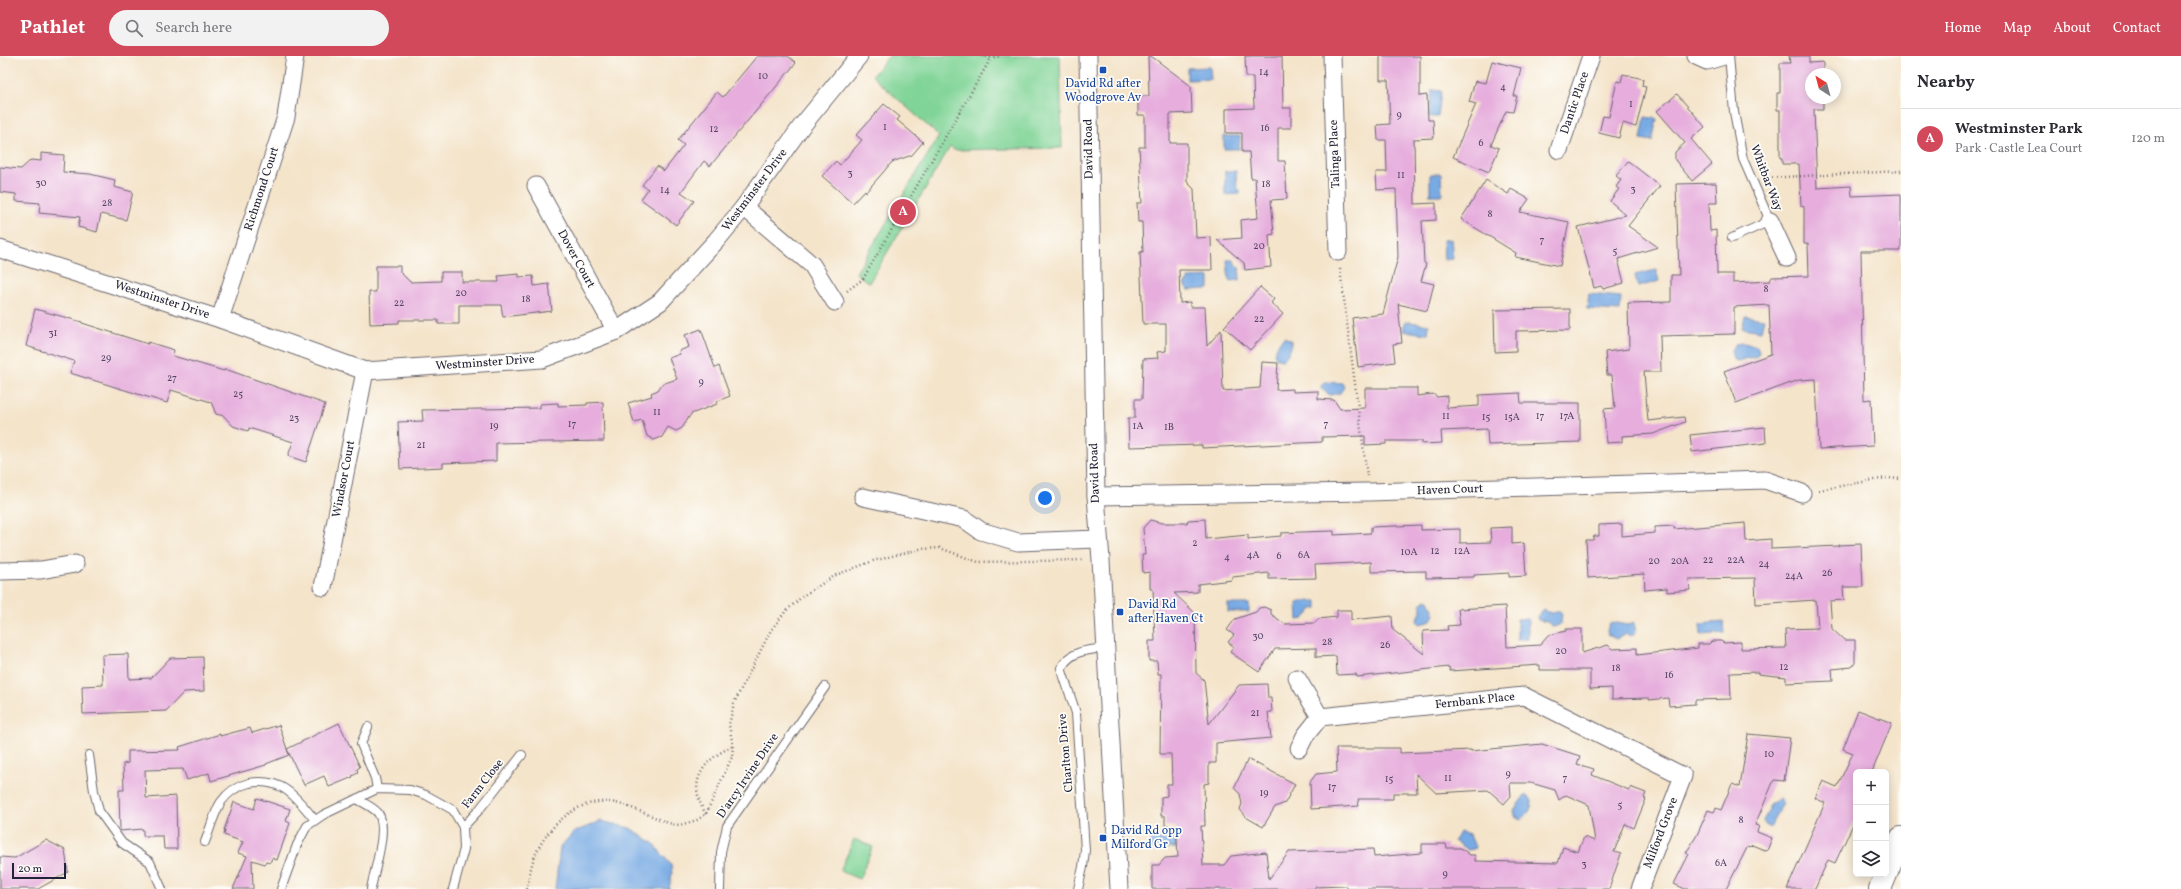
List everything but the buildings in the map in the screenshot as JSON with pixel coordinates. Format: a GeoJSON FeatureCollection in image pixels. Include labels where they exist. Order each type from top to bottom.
{"type":"FeatureCollection","features":[{"type":"Feature","properties":{"kind":"main road"},"geometry":{"type":"LineString","coordinates":[[1880,889],[1901,838]]}},
{"type":"Feature","properties":{"kind":"street","name":"Richmond Court"},"geometry":{"type":"LineString","coordinates":[[220,319],[286,117],[295,56]]}},
{"type":"Feature","properties":{"kind":"street","name":"Westminster Drive"},"geometry":{"type":"LineString","coordinates":[[0,249],[220,319],[365,371],[542,359],[616,331],[660,302],[716,241],[744,207],[801,126],[859,56]]}},
{"type":"Feature","properties":{"kind":"street","name":"David Road"},"geometry":{"type":"LineString","coordinates":[[1088,56],[1096,496],[1098,539],[1101,560],[1119,889]]}},
{"type":"Feature","properties":{"kind":"street","name":"Talinga Place"},"geometry":{"type":"LineString","coordinates":[[1332,56],[1338,252]]}},
{"type":"Feature","properties":{"kind":"street","name":"Dantic Place"},"geometry":{"type":"LineString","coordinates":[[1559,150],[1591,56]]}},
{"type":"Feature","properties":{"kind":"street"},"geometry":{"type":"LineString","coordinates":[[1696,56],[1707,61],[1724,56]]}},
{"type":"Feature","properties":{"kind":"street","name":"Dover Court"},"geometry":{"type":"LineString","coordinates":[[536,186],[616,331]]}},
{"type":"Feature","properties":{"kind":"street"},"geometry":{"type":"LineString","coordinates":[[744,207],[812,265],[835,302]]}},
{"type":"Feature","properties":{"kind":"street"},"geometry":{"type":"LineString","coordinates":[[1770,221],[1788,258]]}},
{"type":"Feature","properties":{"kind":"street","name":"Windsor Court"},"geometry":{"type":"LineString","coordinates":[[323,587],[365,371]]}},
{"type":"Feature","properties":{"kind":"street","name":"Haven Court"},"geometry":{"type":"LineString","coordinates":[[1096,496],[1369,492],[1765,480],[1802,493]]}},
{"type":"Feature","properties":{"kind":"street"},"geometry":{"type":"LineString","coordinates":[[863,497],[964,519],[981,530],[1018,542],[1098,539]]}},
{"type":"Feature","properties":{"kind":"street"},"geometry":{"type":"LineString","coordinates":[[0,571],[41,570],[75,564]]}},
{"type":"Feature","properties":{"kind":"street"},"geometry":{"type":"LineString","coordinates":[[1297,678],[1320,717],[1305,736],[1299,748]]}},
{"type":"Feature","properties":{"kind":"street","name":"Fernbank Place"},"geometry":{"type":"LineString","coordinates":[[1320,717],[1524,696],[1683,776]]}},
{"type":"Feature","properties":{"kind":"street","name":"Milford Grove"},"geometry":{"type":"LineString","coordinates":[[1640,889],[1683,776]]}},
{"type":"Feature","properties":{"kind":"lane","name":"Whitbar Way"},"geometry":{"type":"LineString","coordinates":[[1729,56],[1734,112],[1743,159],[1770,221],[1732,238]]}},
{"type":"Feature","properties":{"kind":"lane","name":"Charlton Drive"},"geometry":{"type":"LineString","coordinates":[[1078,889],[1083,867],[1084,850],[1076,713],[1061,668],[1066,659],[1074,654],[1106,648]]}},
{"type":"Feature","properties":{"kind":"lane","name":"D'arcy Irvine Drive"},"geometry":{"type":"LineString","coordinates":[[720,889],[721,852],[727,826],[825,687]]}},
{"type":"Feature","properties":{"kind":"lane"},"geometry":{"type":"LineString","coordinates":[[368,727],[360,744],[375,778],[377,789]]}},
{"type":"Feature","properties":{"kind":"lane","name":"Farm Close"},"geometry":{"type":"LineString","coordinates":[[463,827],[479,810],[522,754]]}},
{"type":"Feature","properties":{"kind":"lane"},"geometry":{"type":"LineString","coordinates":[[89,755],[94,792],[100,810],[122,843],[150,862],[162,889]]}},
{"type":"Feature","properties":{"kind":"lane"},"geometry":{"type":"LineString","coordinates":[[206,842],[221,803],[226,795],[235,788],[249,783],[267,781],[280,785],[295,796],[315,820]]}},
{"type":"Feature","properties":{"kind":"lane"},"geometry":{"type":"LineString","coordinates":[[281,889],[297,845],[307,826],[315,820],[377,789],[410,790],[426,795],[453,810],[463,827],[464,849],[453,889]]}},
{"type":"Feature","properties":{"kind":"lane"},"geometry":{"type":"LineString","coordinates":[[357,799],[377,812],[382,822],[381,843],[371,889]]}},
{"type":"Feature","properties":{"kind":"path"},"geometry":{"type":"LineString","coordinates":[[982,56],[991,58],[1000,56]]}},
{"type":"Feature","properties":{"kind":"path"},"geometry":{"type":"LineString","coordinates":[[835,302],[862,279],[991,58]]}},
{"type":"Feature","properties":{"kind":"path"},"geometry":{"type":"LineString","coordinates":[[1751,178],[1901,171]]}},
{"type":"Feature","properties":{"kind":"path"},"geometry":{"type":"LineString","coordinates":[[1338,252],[1369,492]]}},
{"type":"Feature","properties":{"kind":"path"},"geometry":{"type":"LineString","coordinates":[[1802,493],[1886,478],[1901,479]]}},
{"type":"Feature","properties":{"kind":"path"},"geometry":{"type":"LineString","coordinates":[[527,889],[536,854],[553,826],[572,811],[595,802],[610,802],[680,826],[698,820],[706,814],[732,757],[733,746],[729,725],[734,703],[771,630],[786,611],[804,595],[836,575],[873,561],[920,549],[940,548],[978,562],[1101,560]]}},
{"type":"Feature","properties":{"kind":"path"},"geometry":{"type":"LineString","coordinates":[[706,814],[700,804],[697,787],[701,771],[721,752],[733,746]]}},
{"type":"Feature","properties":{"kind":"green space"},"geometry":{"type":"Polygon","coordinates":[[[889,56],[1060,56],[1062,148],[954,150],[950,147],[869,283],[856,273],[939,136],[872,76],[889,56]]]}},
{"type":"Feature","properties":{"kind":"green space"},"geometry":{"type":"Polygon","coordinates":[[[854,839],[873,847],[859,879],[840,871],[854,839]]]}},
{"type":"Feature","properties":{"kind":"water"},"geometry":{"type":"Polygon","coordinates":[[[1210,67],[1211,79],[1187,80],[1187,68],[1210,67]]]}},
{"type":"Feature","properties":{"kind":"water"},"geometry":{"type":"Polygon","coordinates":[[[1432,90],[1441,91],[1438,117],[1429,117],[1432,90]]]}},
{"type":"Feature","properties":{"kind":"water"},"geometry":{"type":"Polygon","coordinates":[[[1645,117],[1657,119],[1652,141],[1641,139],[1645,117]]]}},
{"type":"Feature","properties":{"kind":"water"},"geometry":{"type":"Polygon","coordinates":[[[1224,136],[1240,136],[1239,149],[1224,149],[1224,136]]]}},
{"type":"Feature","properties":{"kind":"water"},"geometry":{"type":"Polygon","coordinates":[[[1225,171],[1236,171],[1237,188],[1240,190],[1240,194],[1225,195],[1225,171]]]}},
{"type":"Feature","properties":{"kind":"water"},"geometry":{"type":"Polygon","coordinates":[[[1430,174],[1441,174],[1442,195],[1430,195],[1430,174]]]}},
{"type":"Feature","properties":{"kind":"water"},"geometry":{"type":"Polygon","coordinates":[[[1451,239],[1453,259],[1444,260],[1443,240],[1451,239]]]}},
{"type":"Feature","properties":{"kind":"water"},"geometry":{"type":"Polygon","coordinates":[[[1227,260],[1234,260],[1235,264],[1239,267],[1240,280],[1229,281],[1227,260]]]}},
{"type":"Feature","properties":{"kind":"water"},"geometry":{"type":"Polygon","coordinates":[[[1656,270],[1659,281],[1638,287],[1635,275],[1656,270]]]}},
{"type":"Feature","properties":{"kind":"water"},"geometry":{"type":"Polygon","coordinates":[[[1209,277],[1209,289],[1188,290],[1184,284],[1188,281],[1188,278],[1209,277]]]}},
{"type":"Feature","properties":{"kind":"water"},"geometry":{"type":"Polygon","coordinates":[[[1589,294],[1621,297],[1620,311],[1587,309],[1589,294]]]}},
{"type":"Feature","properties":{"kind":"water"},"geometry":{"type":"Polygon","coordinates":[[[1745,316],[1764,319],[1761,331],[1742,328],[1745,316]]]}},
{"type":"Feature","properties":{"kind":"water"},"geometry":{"type":"Polygon","coordinates":[[[1405,321],[1429,325],[1428,334],[1403,331],[1405,321]]]}},
{"type":"Feature","properties":{"kind":"water"},"geometry":{"type":"Polygon","coordinates":[[[1284,337],[1291,340],[1291,349],[1282,360],[1277,359],[1274,353],[1280,341],[1284,337]]]}},
{"type":"Feature","properties":{"kind":"water"},"geometry":{"type":"Polygon","coordinates":[[[1743,343],[1757,346],[1759,352],[1757,356],[1737,361],[1733,359],[1731,350],[1736,344],[1743,343]]]}},
{"type":"Feature","properties":{"kind":"water"},"geometry":{"type":"Polygon","coordinates":[[[1323,383],[1342,383],[1344,387],[1340,393],[1330,395],[1320,388],[1323,383]]]}},
{"type":"Feature","properties":{"kind":"water"},"geometry":{"type":"Polygon","coordinates":[[[1426,600],[1429,600],[1435,615],[1429,622],[1419,624],[1417,620],[1421,612],[1421,604],[1426,600]]]}},
{"type":"Feature","properties":{"kind":"water"},"geometry":{"type":"Polygon","coordinates":[[[1300,601],[1317,601],[1317,608],[1312,609],[1304,619],[1298,620],[1297,603],[1300,601]]]}},
{"type":"Feature","properties":{"kind":"water"},"geometry":{"type":"Polygon","coordinates":[[[1228,604],[1249,604],[1249,612],[1228,612],[1228,604]]]}},
{"type":"Feature","properties":{"kind":"water"},"geometry":{"type":"Polygon","coordinates":[[[1543,610],[1552,613],[1560,611],[1562,615],[1561,624],[1554,627],[1547,622],[1538,620],[1537,616],[1543,610]]]}},
{"type":"Feature","properties":{"kind":"water"},"geometry":{"type":"Polygon","coordinates":[[[1517,619],[1528,619],[1528,639],[1517,640],[1517,619]]]}},
{"type":"Feature","properties":{"kind":"water"},"geometry":{"type":"Polygon","coordinates":[[[1612,622],[1628,625],[1634,623],[1636,632],[1631,636],[1626,634],[1616,639],[1608,635],[1607,631],[1609,624],[1612,622]]]}},
{"type":"Feature","properties":{"kind":"water"},"geometry":{"type":"Polygon","coordinates":[[[1724,622],[1725,633],[1701,635],[1700,624],[1724,622]]]}},
{"type":"Feature","properties":{"kind":"water"},"geometry":{"type":"Polygon","coordinates":[[[1525,795],[1532,800],[1532,803],[1526,816],[1521,819],[1515,816],[1514,810],[1525,795]]]}},
{"type":"Feature","properties":{"kind":"water"},"geometry":{"type":"Polygon","coordinates":[[[1779,799],[1783,804],[1774,818],[1771,827],[1767,827],[1763,821],[1769,809],[1769,804],[1779,799]]]}},
{"type":"Feature","properties":{"kind":"water"},"geometry":{"type":"Polygon","coordinates":[[[601,821],[630,828],[653,843],[671,865],[672,874],[669,889],[555,889],[560,847],[574,832],[601,821]]]}},
{"type":"Feature","properties":{"kind":"water"},"geometry":{"type":"Polygon","coordinates":[[[1459,832],[1470,835],[1475,847],[1474,849],[1468,850],[1454,841],[1459,832]]]}},
{"type":"Feature","properties":{"kind":"water"},"geometry":{"type":"Polygon","coordinates":[[[1176,839],[1176,848],[1151,849],[1151,840],[1176,839]]]}},
{"type":"Feature","properties":{"kind":"place","name":"David Rd after Woodgrove Av"},"geometry":{"type":"Point","coordinates":[1103,70]}},
{"type":"Feature","properties":{"kind":"place","name":"Westminster Park"},"geometry":{"type":"Point","coordinates":[903,212]}},
{"type":"Feature","properties":{"kind":"place","name":"David Rd after Haven Ct"},"geometry":{"type":"Point","coordinates":[1120,612]}},
{"type":"Feature","properties":{"kind":"place","name":"David Rd opp Milford Gr"},"geometry":{"type":"Point","coordinates":[1103,838]}}]}
